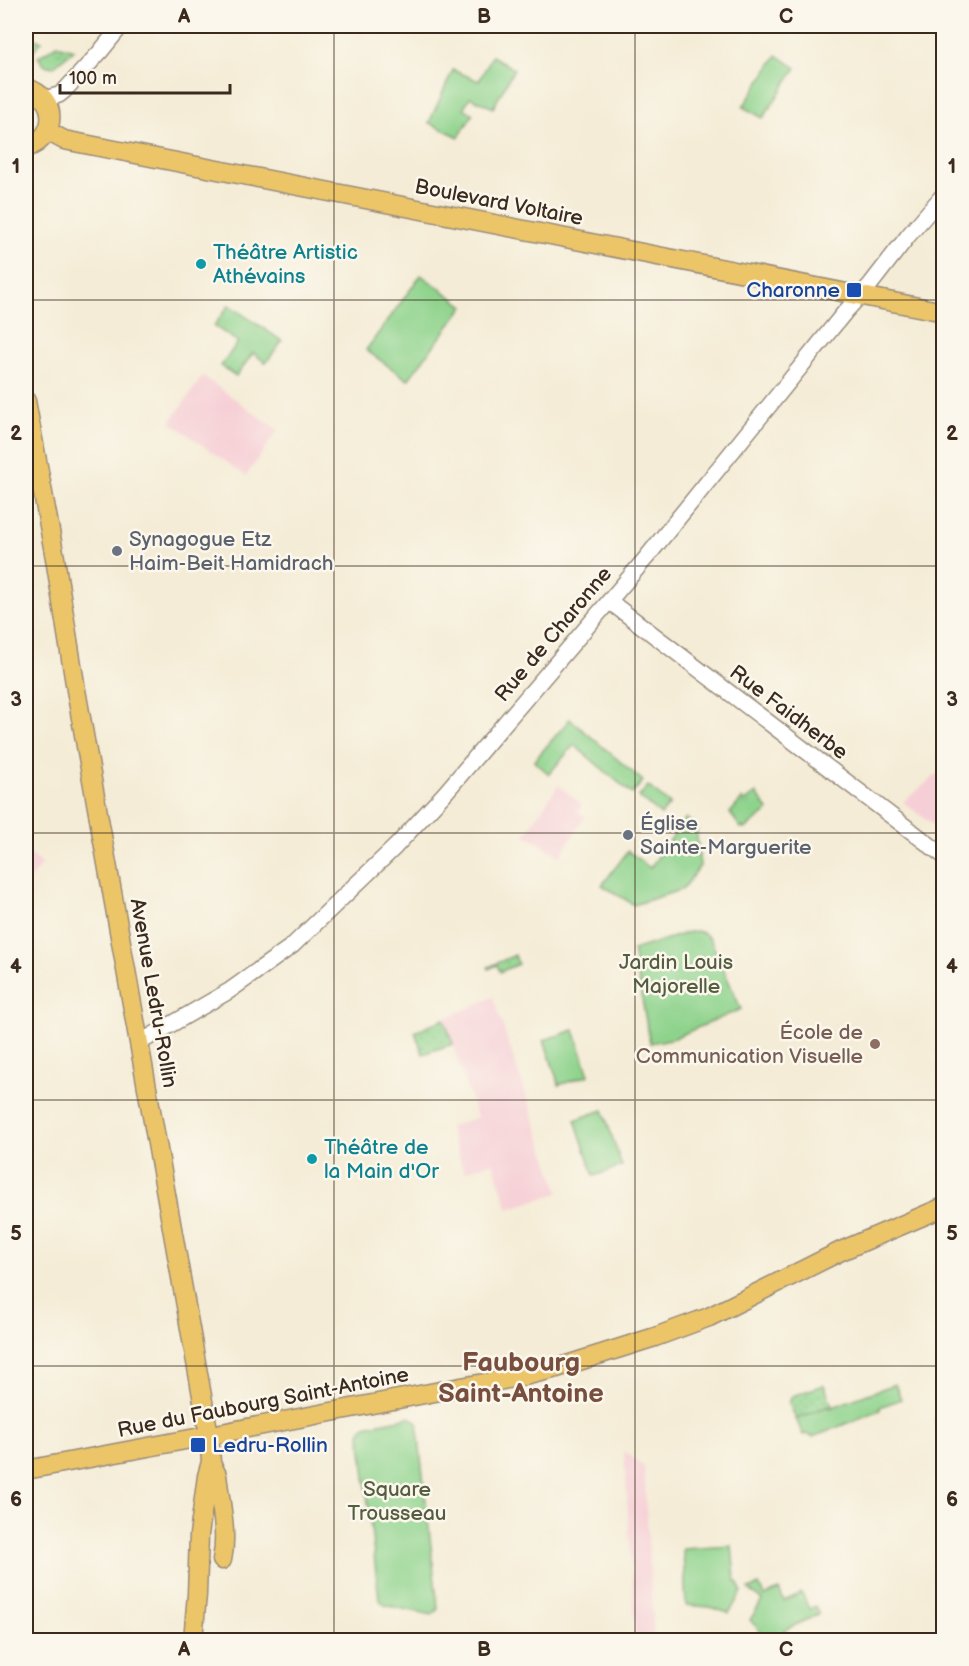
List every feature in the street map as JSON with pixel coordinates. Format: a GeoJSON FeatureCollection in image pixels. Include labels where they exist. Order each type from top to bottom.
{"type":"FeatureCollection","features":[{"type":"Feature","properties":{"kind":"main road"},"geometry":{"type":"LineString","coordinates":[[26,88],[37,92],[44,99],[50,114],[47,131],[39,142],[26,148]]}},
{"type":"Feature","properties":{"kind":"main road","name":"Boulevard Voltaire"},"geometry":{"type":"LineString","coordinates":[[47,131],[63,140],[944,312]]}},
{"type":"Feature","properties":{"kind":"main road","name":"Avenue Ledru-Rollin"},"geometry":{"type":"LineString","coordinates":[[26,401],[209,1435],[211,1462],[207,1476],[199,1540],[193,1641]]}},
{"type":"Feature","properties":{"kind":"main road","name":"Rue du Faubourg Saint-Antoine"},"geometry":{"type":"LineString","coordinates":[[26,1470],[557,1368],[655,1337],[708,1317],[841,1251],[944,1207]]}},
{"type":"Feature","properties":{"kind":"main road"},"geometry":{"type":"LineString","coordinates":[[211,1462],[217,1475],[224,1534],[225,1548],[222,1560],[214,1558],[199,1540],[212,1532],[224,1534]]}},
{"type":"Feature","properties":{"kind":"main road","name":"Avenue Ledru-Rollin"},"geometry":{"type":"LineString","coordinates":[[197,1594],[208,1574],[222,1560]]}},
{"type":"Feature","properties":{"kind":"street"},"geometry":{"type":"LineString","coordinates":[[44,99],[59,95],[64,91],[121,26]]}},
{"type":"Feature","properties":{"kind":"street","name":"Rue de Charonne"},"geometry":{"type":"LineString","coordinates":[[140,1043],[230,991],[292,946],[387,856],[445,793],[646,558],[845,312],[944,194]]}},
{"type":"Feature","properties":{"kind":"street","name":"Rue Faidherbe"},"geometry":{"type":"LineString","coordinates":[[609,601],[944,856]]}},
{"type":"Feature","properties":{"kind":"shaded area"},"geometry":{"type":"Polygon","coordinates":[[[203,376],[278,430],[246,476],[170,422],[203,376]]]}},
{"type":"Feature","properties":{"kind":"shaded area"},"geometry":{"type":"Polygon","coordinates":[[[943,769],[943,833],[903,802],[943,769]]]}},
{"type":"Feature","properties":{"kind":"shaded area"},"geometry":{"type":"Polygon","coordinates":[[[558,785],[582,805],[577,811],[585,817],[560,856],[525,835],[558,785]]]}},
{"type":"Feature","properties":{"kind":"shaded area"},"geometry":{"type":"Polygon","coordinates":[[[26,851],[42,864],[26,884],[26,851]]]}},
{"type":"Feature","properties":{"kind":"shaded area"},"geometry":{"type":"Polygon","coordinates":[[[493,997],[559,1193],[508,1209],[493,1162],[464,1172],[449,1127],[477,1117],[444,1019],[493,997]]]}},
{"type":"Feature","properties":{"kind":"shaded area"},"geometry":{"type":"Polygon","coordinates":[[[943,1252],[943,1302],[934,1277],[937,1255],[943,1252]]]}},
{"type":"Feature","properties":{"kind":"shaded area"},"geometry":{"type":"Polygon","coordinates":[[[944,1415],[943,1449],[932,1419],[944,1415]]]}},
{"type":"Feature","properties":{"kind":"shaded area"},"geometry":{"type":"Polygon","coordinates":[[[624,1451],[644,1466],[654,1640],[636,1640],[624,1451]]]}},
{"type":"Feature","properties":{"kind":"green space"},"geometry":{"type":"Polygon","coordinates":[[[26,37],[42,41],[32,52],[31,64],[26,63],[26,37]]]}},
{"type":"Feature","properties":{"kind":"green space"},"geometry":{"type":"Polygon","coordinates":[[[57,45],[74,50],[53,67],[44,65],[38,57],[57,45]]]}},
{"type":"Feature","properties":{"kind":"green space"},"geometry":{"type":"Polygon","coordinates":[[[777,55],[796,68],[763,118],[743,107],[777,55]]]}},
{"type":"Feature","properties":{"kind":"green space"},"geometry":{"type":"Polygon","coordinates":[[[492,56],[514,69],[493,108],[470,97],[464,108],[473,114],[459,137],[429,123],[453,70],[479,81],[492,56]]]}},
{"type":"Feature","properties":{"kind":"green space"},"geometry":{"type":"Polygon","coordinates":[[[421,275],[464,306],[408,380],[366,350],[421,275]]]}},
{"type":"Feature","properties":{"kind":"green space"},"geometry":{"type":"Polygon","coordinates":[[[229,305],[282,341],[266,363],[253,353],[236,376],[221,366],[238,342],[214,326],[229,305]]]}},
{"type":"Feature","properties":{"kind":"green space"},"geometry":{"type":"Polygon","coordinates":[[[570,719],[643,781],[632,794],[574,745],[549,774],[534,761],[570,719]]]}},
{"type":"Feature","properties":{"kind":"green space"},"geometry":{"type":"Polygon","coordinates":[[[648,786],[670,804],[661,815],[639,797],[648,786]]]}},
{"type":"Feature","properties":{"kind":"green space"},"geometry":{"type":"Polygon","coordinates":[[[756,793],[768,811],[745,829],[741,828],[730,813],[742,799],[745,801],[756,793]]]}},
{"type":"Feature","properties":{"kind":"green space"},"geometry":{"type":"Polygon","coordinates":[[[686,818],[696,827],[700,866],[683,889],[634,905],[602,885],[628,851],[650,868],[686,818]]]}},
{"type":"Feature","properties":{"kind":"green space","name":"Jardin Louis Majorelle"},"geometry":{"type":"Polygon","coordinates":[[[697,931],[705,934],[711,941],[741,1009],[676,1038],[650,1043],[633,950],[697,931]]]}},
{"type":"Feature","properties":{"kind":"green space"},"geometry":{"type":"Polygon","coordinates":[[[515,955],[518,964],[500,972],[497,965],[489,969],[488,967],[515,955]]]}},
{"type":"Feature","properties":{"kind":"green space"},"geometry":{"type":"Polygon","coordinates":[[[444,1019],[453,1044],[423,1054],[415,1032],[444,1019]]]}},
{"type":"Feature","properties":{"kind":"green space"},"geometry":{"type":"Polygon","coordinates":[[[574,1030],[589,1075],[559,1085],[544,1040],[574,1030]]]}},
{"type":"Feature","properties":{"kind":"green space"},"geometry":{"type":"Polygon","coordinates":[[[603,1110],[622,1166],[594,1176],[575,1120],[603,1110]]]}},
{"type":"Feature","properties":{"kind":"green space"},"geometry":{"type":"Polygon","coordinates":[[[895,1384],[901,1399],[813,1437],[803,1435],[796,1419],[895,1384]]]}},
{"type":"Feature","properties":{"kind":"green space"},"geometry":{"type":"Polygon","coordinates":[[[824,1385],[833,1407],[829,1406],[796,1419],[789,1403],[792,1396],[824,1385]]]}},
{"type":"Feature","properties":{"kind":"green space","name":"Square Trousseau"},"geometry":{"type":"Polygon","coordinates":[[[410,1417],[417,1422],[438,1609],[432,1615],[385,1605],[379,1599],[360,1433],[365,1426],[410,1417]]]}},
{"type":"Feature","properties":{"kind":"green space"},"geometry":{"type":"Polygon","coordinates":[[[732,1546],[735,1579],[742,1592],[729,1613],[709,1607],[686,1605],[683,1549],[732,1546]]]}},
{"type":"Feature","properties":{"kind":"green space"},"geometry":{"type":"Polygon","coordinates":[[[759,1585],[765,1596],[779,1590],[784,1601],[802,1593],[809,1609],[816,1606],[819,1614],[784,1630],[793,1640],[768,1640],[750,1620],[762,1601],[749,1589],[759,1585]]]}},
{"type":"Feature","properties":{"kind":"place","name":"Théâtre Artistic Athévains"},"geometry":{"type":"Point","coordinates":[201,264]}},
{"type":"Feature","properties":{"kind":"place","name":"Charonne"},"geometry":{"type":"Point","coordinates":[854,290]}},
{"type":"Feature","properties":{"kind":"place","name":"Synagogue Etz Haim-Beit Hamidrach"},"geometry":{"type":"Point","coordinates":[117,551]}},
{"type":"Feature","properties":{"kind":"place","name":"Église Sainte-Marguerite"},"geometry":{"type":"Point","coordinates":[628,835]}},
{"type":"Feature","properties":{"kind":"place","name":"École de Communication Visuelle"},"geometry":{"type":"Point","coordinates":[875,1044]}},
{"type":"Feature","properties":{"kind":"place","name":"Théâtre de la Main d'Or"},"geometry":{"type":"Point","coordinates":[312,1159]}},
{"type":"Feature","properties":{"kind":"place","name":"Ledru-Rollin"},"geometry":{"type":"Point","coordinates":[198,1445]}},
{"type":"Feature","properties":{"kind":"district","name":"Faubourg Saint-Antoine"},"geometry":{"type":"Point","coordinates":[521,1378]}}]}
